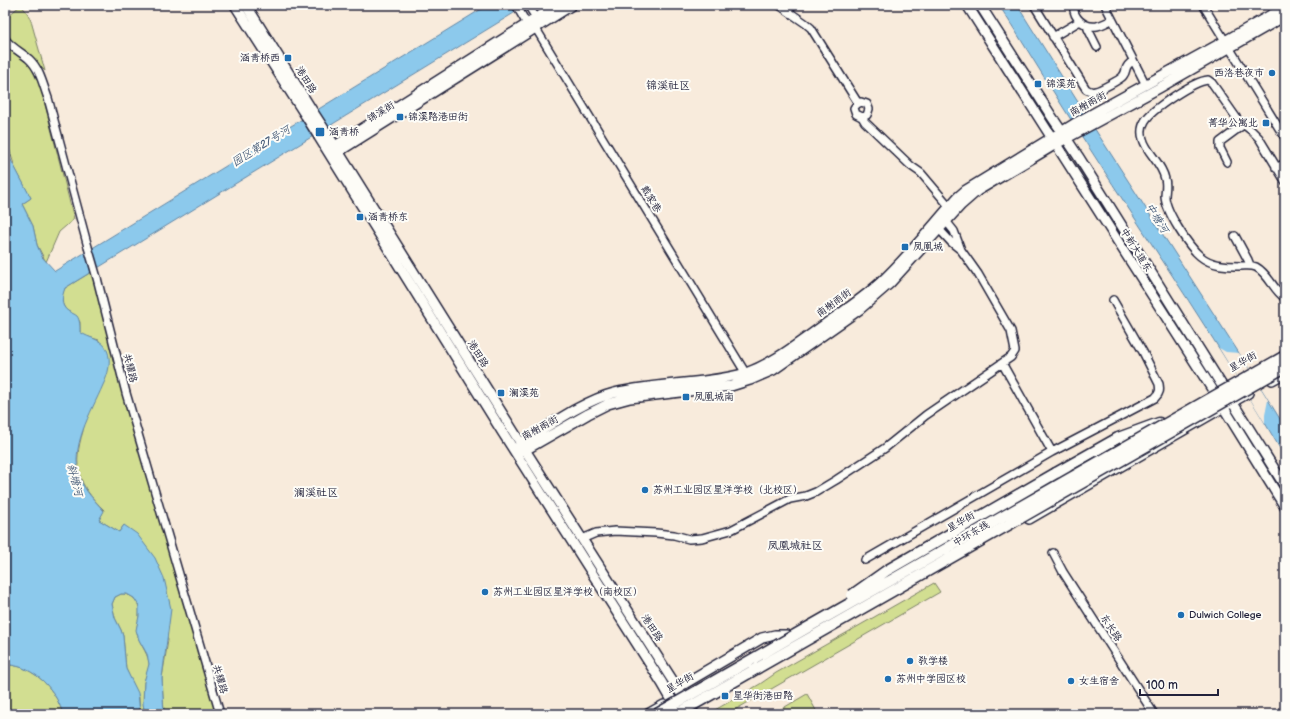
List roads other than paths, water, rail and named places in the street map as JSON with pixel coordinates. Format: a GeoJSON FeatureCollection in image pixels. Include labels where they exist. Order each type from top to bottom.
{"type":"FeatureCollection","features":[{"type":"Feature","properties":{"kind":"highway","name":"中环东线"},"geometry":{"type":"LineString","coordinates":[[657,714],[1285,356]]}},
{"type":"Feature","properties":{"kind":"highway","name":"中环东线"},"geometry":{"type":"LineString","coordinates":[[676,714],[1285,367]]}},
{"type":"Feature","properties":{"kind":"highway"},"geometry":{"type":"LineString","coordinates":[[807,628],[886,571],[1118,438],[1158,422]]}},
{"type":"Feature","properties":{"kind":"main road","name":"港田路"},"geometry":{"type":"LineString","coordinates":[[235,5],[310,114]]}},
{"type":"Feature","properties":{"kind":"main road","name":"港田路"},"geometry":{"type":"LineString","coordinates":[[246,5],[323,135],[679,691],[691,713]]}},
{"type":"Feature","properties":{"kind":"main road","name":"锦溪街"},"geometry":{"type":"LineString","coordinates":[[334,150],[533,23],[557,5]]}},
{"type":"Feature","properties":{"kind":"main road","name":"锦溪街"},"geometry":{"type":"LineString","coordinates":[[533,23],[572,5]]}},
{"type":"Feature","properties":{"kind":"main road","name":"中新大道东"},"geometry":{"type":"LineString","coordinates":[[967,5],[1214,392],[1285,507]]}},
{"type":"Feature","properties":{"kind":"main road","name":"中新大道东"},"geometry":{"type":"LineString","coordinates":[[980,5],[1064,135],[1285,486]]}},
{"type":"Feature","properties":{"kind":"main road","name":"南榭雨街"},"geometry":{"type":"LineString","coordinates":[[1090,120],[1159,88],[1285,7]]}},
{"type":"Feature","properties":{"kind":"main road","name":"南榭雨街"},"geometry":{"type":"LineString","coordinates":[[748,376],[773,370],[860,308],[890,283],[961,205],[977,191],[1054,141],[1146,85],[1285,16]]}},
{"type":"Feature","properties":{"kind":"main road","name":"南榭雨街"},"geometry":{"type":"LineString","coordinates":[[515,451],[608,404],[630,398],[731,386],[783,354],[881,281],[949,206],[977,182],[1054,141]]}},
{"type":"Feature","properties":{"kind":"main road","name":"港田路"},"geometry":{"type":"LineString","coordinates":[[334,150],[515,451],[662,683],[680,714]]}},
{"type":"Feature","properties":{"kind":"main road","name":"星华街"},"geometry":{"type":"LineString","coordinates":[[648,714],[672,700],[679,691],[762,638],[775,635],[786,635],[1158,422],[1214,392],[1285,350]]}},
{"type":"Feature","properties":{"kind":"main road"},"geometry":{"type":"LineString","coordinates":[[691,713],[1285,373]]}},
{"type":"Feature","properties":{"kind":"street"},"geometry":{"type":"LineString","coordinates":[[528,5],[533,23]]}},
{"type":"Feature","properties":{"kind":"street"},"geometry":{"type":"LineString","coordinates":[[779,5],[781,8],[811,28],[858,103]]}},
{"type":"Feature","properties":{"kind":"street"},"geometry":{"type":"LineString","coordinates":[[1034,5],[1086,89],[1094,92],[1100,90],[1123,76],[1128,64],[1133,61]]}},
{"type":"Feature","properties":{"kind":"street"},"geometry":{"type":"LineString","coordinates":[[1074,5],[1074,14],[1080,21],[1087,25],[1095,26],[1112,20]]}},
{"type":"Feature","properties":{"kind":"street"},"geometry":{"type":"LineString","coordinates":[[1105,5],[1146,85]]}},
{"type":"Feature","properties":{"kind":"street"},"geometry":{"type":"LineString","coordinates":[[1203,5],[1285,138]]}},
{"type":"Feature","properties":{"kind":"street"},"geometry":{"type":"LineString","coordinates":[[517,8],[533,23]]}},
{"type":"Feature","properties":{"kind":"street"},"geometry":{"type":"LineString","coordinates":[[1053,37],[1080,21]]}},
{"type":"Feature","properties":{"kind":"street","name":"戴家巷"},"geometry":{"type":"LineString","coordinates":[[533,23],[748,376]]}},
{"type":"Feature","properties":{"kind":"street"},"geometry":{"type":"LineString","coordinates":[[1087,25],[1097,47]]}},
{"type":"Feature","properties":{"kind":"street","name":"共耀路"},"geometry":{"type":"LineString","coordinates":[[5,39],[29,59],[37,69],[48,98],[97,278],[126,393],[220,714]]}},
{"type":"Feature","properties":{"kind":"street"},"geometry":{"type":"LineString","coordinates":[[1285,181],[1259,138],[1232,114],[1212,83],[1208,80],[1202,81],[1176,95],[1160,106],[1145,122],[1142,135],[1144,143],[1166,179],[1165,196],[1169,211],[1181,233],[1194,251],[1207,261],[1213,263],[1225,266],[1250,265],[1255,267],[1265,274],[1279,293],[1285,298]]}},
{"type":"Feature","properties":{"kind":"street"},"geometry":{"type":"LineString","coordinates":[[862,117],[868,113],[869,106],[863,102],[858,103],[854,108],[858,116],[862,117],[865,122],[911,166],[921,173],[949,206]]}},
{"type":"Feature","properties":{"kind":"street"},"geometry":{"type":"LineString","coordinates":[[1227,162],[1220,148],[1220,142],[1243,125]]}},
{"type":"Feature","properties":{"kind":"street"},"geometry":{"type":"LineString","coordinates":[[1280,171],[1285,163]]}},
{"type":"Feature","properties":{"kind":"street"},"geometry":{"type":"LineString","coordinates":[[582,539],[596,534],[615,531],[656,533],[689,538],[702,538],[731,530],[790,499],[806,496],[816,492],[836,480],[880,452],[926,415],[1011,357],[1015,351],[1012,331],[962,250],[954,231],[946,221]]}},
{"type":"Feature","properties":{"kind":"street"},"geometry":{"type":"LineString","coordinates":[[939,229],[951,242],[962,250]]}},
{"type":"Feature","properties":{"kind":"street"},"geometry":{"type":"LineString","coordinates":[[1235,236],[1250,265]]}},
{"type":"Feature","properties":{"kind":"street"},"geometry":{"type":"LineString","coordinates":[[865,560],[1052,452],[1150,401],[1159,394],[1159,384],[1143,352],[1113,300]]}},
{"type":"Feature","properties":{"kind":"street"},"geometry":{"type":"LineString","coordinates":[[1002,363],[1052,452]]}},
{"type":"Feature","properties":{"kind":"street","name":"东长路"},"geometry":{"type":"LineString","coordinates":[[1053,553],[1063,572],[1154,714]]}},
{"type":"Feature","properties":{"kind":"water"},"geometry":{"type":"Polygon","coordinates":[[[488,5],[527,5],[65,288],[63,304],[65,309],[77,316],[80,332],[99,341],[105,346],[109,359],[109,368],[106,377],[83,430],[79,443],[77,467],[80,479],[87,492],[104,511],[99,520],[119,532],[124,525],[137,534],[155,558],[164,578],[171,609],[162,678],[164,714],[145,714],[143,704],[144,682],[149,664],[147,654],[139,640],[136,630],[139,616],[139,606],[134,598],[127,594],[121,594],[115,597],[112,604],[115,618],[123,636],[126,669],[138,693],[140,714],[63,714],[53,693],[43,681],[30,671],[17,666],[5,664],[5,109],[11,160],[31,198],[22,204],[33,226],[37,245],[42,257],[55,271],[488,5]]]}},
{"type":"Feature","properties":{"kind":"water"},"geometry":{"type":"Polygon","coordinates":[[[999,5],[1017,5],[1239,353],[1285,427],[1285,457],[1262,417],[1213,339],[999,5]]]}},
{"type":"Feature","properties":{"kind":"place","name":"涵青桥西"},"geometry":{"type":"Point","coordinates":[288,58]}},
{"type":"Feature","properties":{"kind":"place","name":"西洛巷夜市"},"geometry":{"type":"Point","coordinates":[1272,73]}},
{"type":"Feature","properties":{"kind":"place","name":"锦溪苑"},"geometry":{"type":"Point","coordinates":[1038,84]}},
{"type":"Feature","properties":{"kind":"place","name":"锦溪路港田街"},"geometry":{"type":"Point","coordinates":[400,117]}},
{"type":"Feature","properties":{"kind":"place","name":"菁华公寓北"},"geometry":{"type":"Point","coordinates":[1266,123]}},
{"type":"Feature","properties":{"kind":"place","name":"涵青桥"},"geometry":{"type":"Point","coordinates":[320,132]}},
{"type":"Feature","properties":{"kind":"place","name":"涵青桥东"},"geometry":{"type":"Point","coordinates":[360,217]}},
{"type":"Feature","properties":{"kind":"place","name":"凤凰城"},"geometry":{"type":"Point","coordinates":[905,247]}},
{"type":"Feature","properties":{"kind":"place","name":"澜溪苑"},"geometry":{"type":"Point","coordinates":[501,393]}},
{"type":"Feature","properties":{"kind":"place","name":"凤凰城南"},"geometry":{"type":"Point","coordinates":[686,397]}},
{"type":"Feature","properties":{"kind":"place","name":"苏州工业园区星洋学校（北校区）"},"geometry":{"type":"Point","coordinates":[645,490]}},
{"type":"Feature","properties":{"kind":"place","name":"苏州工业园区星洋学校（南校区）"},"geometry":{"type":"Point","coordinates":[485,592]}},
{"type":"Feature","properties":{"kind":"place","name":"Dulwich College"},"geometry":{"type":"Point","coordinates":[1181,615]}},
{"type":"Feature","properties":{"kind":"place","name":"教学楼"},"geometry":{"type":"Point","coordinates":[910,661]}},
{"type":"Feature","properties":{"kind":"place","name":"苏州中学园区校"},"geometry":{"type":"Point","coordinates":[888,679]}},
{"type":"Feature","properties":{"kind":"place","name":"女生宿舍"},"geometry":{"type":"Point","coordinates":[1071,681]}},
{"type":"Feature","properties":{"kind":"place","name":"星华街港田路"},"geometry":{"type":"Point","coordinates":[725,696]}},
{"type":"Feature","properties":{"kind":"district","name":"锦溪社区"},"geometry":{"type":"Point","coordinates":[668,85]}},
{"type":"Feature","properties":{"kind":"district","name":"澜溪社区"},"geometry":{"type":"Point","coordinates":[316,492]}},
{"type":"Feature","properties":{"kind":"district","name":"凤凰城社区"},"geometry":{"type":"Point","coordinates":[795,545]}},
{"type":"Feature","properties":{"kind":"water label","name":"园区第27号河"},"geometry":{"type":"Point","coordinates":[261,146]}},
{"type":"Feature","properties":{"kind":"water label","name":"中塘河"},"geometry":{"type":"Point","coordinates":[1157,218]}},
{"type":"Feature","properties":{"kind":"water label","name":"斜塘河"},"geometry":{"type":"Point","coordinates":[75,480]}}]}
